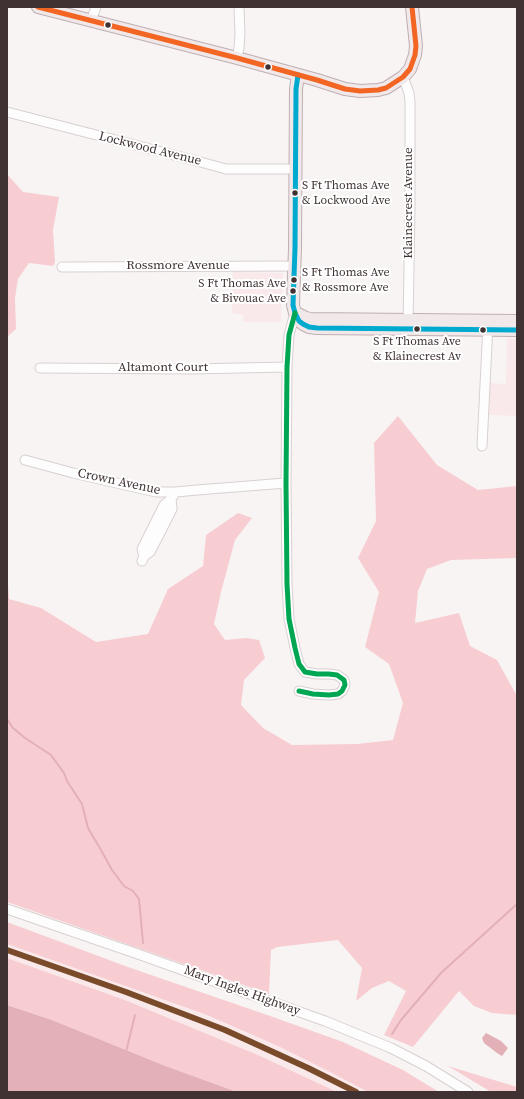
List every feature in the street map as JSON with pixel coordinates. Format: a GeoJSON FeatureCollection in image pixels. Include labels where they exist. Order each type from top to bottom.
{"type":"FeatureCollection","features":[{"type":"Feature","properties":{"kind":"main road"},"geometry":{"type":"LineString","coordinates":[[38,7],[298,74],[345,89],[360,91],[386,88],[403,77],[410,69],[416,55],[412,7]]}},
{"type":"Feature","properties":{"kind":"main road"},"geometry":{"type":"LineString","coordinates":[[298,74],[296,89],[294,305],[295,313],[299,321],[309,327],[408,324],[488,326],[517,330]]}},
{"type":"Feature","properties":{"kind":"main road"},"geometry":{"type":"LineString","coordinates":[[488,326],[517,321]]}},
{"type":"Feature","properties":{"kind":"street"},"geometry":{"type":"LineString","coordinates":[[91,21],[96,7]]}},
{"type":"Feature","properties":{"kind":"street"},"geometry":{"type":"LineString","coordinates":[[237,58],[240,34],[239,7]]}},
{"type":"Feature","properties":{"kind":"street","name":"Klainecrest Avenue"},"geometry":{"type":"LineString","coordinates":[[403,77],[409,93],[410,102],[408,324]]}},
{"type":"Feature","properties":{"kind":"street","name":"Lockwood Avenue"},"geometry":{"type":"LineString","coordinates":[[7,112],[226,169],[295,169]]}},
{"type":"Feature","properties":{"kind":"street","name":"Rossmore Avenue"},"geometry":{"type":"LineString","coordinates":[[62,266],[294,266]]}},
{"type":"Feature","properties":{"kind":"street"},"geometry":{"type":"LineString","coordinates":[[295,313],[289,335],[287,367],[286,483],[288,614],[299,664],[305,672],[308,674],[336,675],[344,680],[345,685],[342,691],[338,694],[312,694],[299,691]]}},
{"type":"Feature","properties":{"kind":"street"},"geometry":{"type":"LineString","coordinates":[[482,446],[488,326]]}},
{"type":"Feature","properties":{"kind":"street","name":"Altamont Court"},"geometry":{"type":"LineString","coordinates":[[40,368],[287,367]]}},
{"type":"Feature","properties":{"kind":"street","name":"Crown Avenue"},"geometry":{"type":"LineString","coordinates":[[25,460],[174,496],[197,490],[286,483]]}},
{"type":"Feature","properties":{"kind":"street"},"geometry":{"type":"LineString","coordinates":[[143,558],[142,549],[164,505],[174,496]]}},
{"type":"Feature","properties":{"kind":"street","name":"Mary Ingles Highway"},"geometry":{"type":"LineString","coordinates":[[7,909],[128,950],[369,1038],[420,1063],[468,1092]]}},
{"type":"Feature","properties":{"kind":"shaded area"},"geometry":{"type":"Polygon","coordinates":[[[7,174],[23,192],[59,197],[53,230],[55,262],[53,266],[29,263],[18,279],[15,298],[16,329],[7,337],[7,174]]]}},
{"type":"Feature","properties":{"kind":"shaded area"},"geometry":{"type":"Polygon","coordinates":[[[233,272],[283,273],[281,322],[243,322],[243,315],[232,313],[233,272]]]}},
{"type":"Feature","properties":{"kind":"shaded area"},"geometry":{"type":"Polygon","coordinates":[[[507,338],[517,339],[517,416],[489,415],[490,383],[506,384],[507,338]]]}},
{"type":"Feature","properties":{"kind":"shaded area"},"geometry":{"type":"Polygon","coordinates":[[[398,416],[437,465],[478,490],[517,486],[517,558],[451,560],[427,569],[418,591],[415,623],[459,613],[470,646],[497,660],[517,696],[517,1015],[492,1013],[474,1006],[459,991],[413,1047],[384,1035],[406,991],[389,981],[372,988],[356,1001],[362,968],[338,940],[277,947],[271,950],[269,994],[7,902],[7,567],[9,599],[41,608],[96,642],[148,634],[168,589],[203,566],[206,535],[238,513],[252,518],[235,540],[214,624],[225,640],[246,638],[259,640],[265,658],[244,680],[241,705],[263,728],[292,745],[357,744],[393,740],[403,703],[389,664],[365,647],[379,592],[358,558],[376,521],[374,443],[398,416]]]}},
{"type":"Feature","properties":{"kind":"shaded area"},"geometry":{"type":"Polygon","coordinates":[[[7,922],[128,967],[343,1042],[403,1070],[439,1092],[368,1092],[280,1047],[207,1015],[7,944],[7,922]]]}},
{"type":"Feature","properties":{"kind":"shaded area"},"geometry":{"type":"Polygon","coordinates":[[[7,944],[207,1015],[280,1047],[368,1092],[337,1092],[258,1055],[125,1000],[7,958],[7,944]]]}},
{"type":"Feature","properties":{"kind":"shaded area"},"geometry":{"type":"Polygon","coordinates":[[[7,958],[125,1000],[258,1055],[337,1092],[237,1092],[163,1065],[52,1020],[7,1005],[7,958]]]}},
{"type":"Feature","properties":{"kind":"shaded area"},"geometry":{"type":"Polygon","coordinates":[[[7,1005],[52,1020],[163,1065],[237,1092],[7,1092],[7,1005]]]}},
{"type":"Feature","properties":{"kind":"shaded area"},"geometry":{"type":"Polygon","coordinates":[[[486,1033],[501,1041],[508,1048],[502,1056],[484,1043],[482,1038],[486,1033]]]}},
{"type":"Feature","properties":{"kind":"shaded area"},"geometry":{"type":"Polygon","coordinates":[[[448,1066],[517,1087],[517,1092],[491,1092],[448,1066]]]}},
{"type":"Feature","properties":{"kind":"waterway"},"geometry":{"type":"LineString","coordinates":[[7,719],[13,728],[25,738],[51,755],[64,773],[67,781],[82,804],[88,828],[112,870],[124,886],[133,891],[139,899],[143,943]]}},
{"type":"Feature","properties":{"kind":"waterway"},"geometry":{"type":"LineString","coordinates":[[392,1034],[401,1020],[441,973],[517,904]]}},
{"type":"Feature","properties":{"kind":"waterway"},"geometry":{"type":"LineString","coordinates":[[126,1052],[135,1015]]}},
{"type":"Feature","properties":{"kind":"transit line"},"geometry":{"type":"LineString","coordinates":[[38,7],[237,58],[345,89],[360,91],[386,88],[403,77],[410,69],[415,55],[416,46],[412,7]]}},
{"type":"Feature","properties":{"kind":"transit line"},"geometry":{"type":"LineString","coordinates":[[298,75],[296,89],[295,248],[293,305],[299,321],[309,327],[317,328],[517,330]]}},
{"type":"Feature","properties":{"kind":"transit line"},"geometry":{"type":"LineString","coordinates":[[295,313],[289,335],[287,367],[286,483],[287,584],[289,619],[299,664],[305,672],[337,675],[344,680],[345,685],[342,691],[338,694],[313,694],[299,691]]}},
{"type":"Feature","properties":{"kind":"transit line"},"geometry":{"type":"LineString","coordinates":[[7,950],[126,992],[225,1030],[356,1092]]}},
{"type":"Feature","properties":{"kind":"place","name":"S Ft Thomas Ave & Lockwood Ave"},"geometry":{"type":"Point","coordinates":[295,193]}},
{"type":"Feature","properties":{"kind":"place","name":"S Ft Thomas Ave & Rossmore Ave"},"geometry":{"type":"Point","coordinates":[294,280]}},
{"type":"Feature","properties":{"kind":"place","name":"S Ft Thomas Ave & Bivouac Ave"},"geometry":{"type":"Point","coordinates":[293,291]}},
{"type":"Feature","properties":{"kind":"place","name":"S Ft Thomas Ave & Klainecrest Av"},"geometry":{"type":"Point","coordinates":[417,329]}}]}
